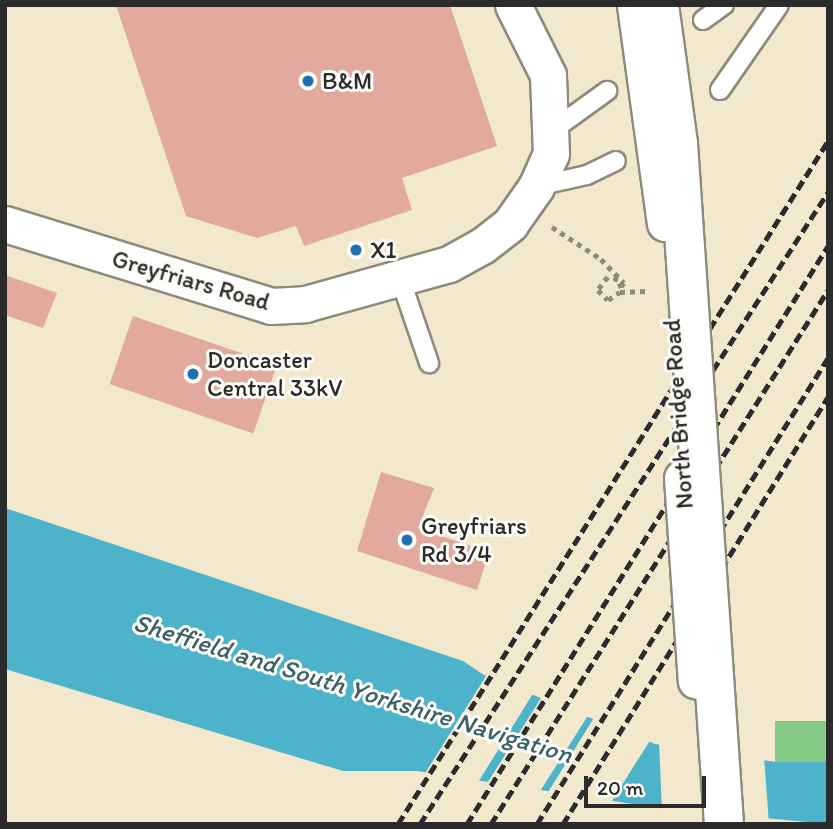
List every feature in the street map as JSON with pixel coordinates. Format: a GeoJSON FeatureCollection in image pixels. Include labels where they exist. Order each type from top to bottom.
{"type":"FeatureCollection","features":[{"type":"Feature","properties":{"kind":"street","name":"Greyfriars Road"},"geometry":{"type":"LineString","coordinates":[[5,224],[271,306],[305,304],[401,281],[482,246],[530,198],[547,164],[553,130],[548,75],[513,5]]}},
{"type":"Feature","properties":{"kind":"street","name":"North Bridge Road"},"geometry":{"type":"LineString","coordinates":[[635,5],[660,169],[707,824]]}},
{"type":"Feature","properties":{"kind":"street","name":"North Bridge Road"},"geometry":{"type":"LineString","coordinates":[[659,5],[678,145],[724,824]]}},
{"type":"Feature","properties":{"kind":"lane"},"geometry":{"type":"LineString","coordinates":[[703,20],[724,5]]}},
{"type":"Feature","properties":{"kind":"lane"},"geometry":{"type":"LineString","coordinates":[[720,90],[779,5]]}},
{"type":"Feature","properties":{"kind":"lane"},"geometry":{"type":"LineString","coordinates":[[553,130],[607,91]]}},
{"type":"Feature","properties":{"kind":"lane"},"geometry":{"type":"LineString","coordinates":[[530,198],[551,180],[587,175],[617,160]]}},
{"type":"Feature","properties":{"kind":"lane"},"geometry":{"type":"LineString","coordinates":[[401,281],[429,363]]}},
{"type":"Feature","properties":{"kind":"path"},"geometry":{"type":"LineString","coordinates":[[530,198],[601,259],[624,283],[621,288],[613,278],[604,279],[598,288],[603,297],[614,299],[620,292]]}},
{"type":"Feature","properties":{"kind":"green space"},"geometry":{"type":"Polygon","coordinates":[[[775,721],[828,721],[828,762],[775,762],[775,721]]]}},
{"type":"Feature","properties":{"kind":"water","name":"Sheffield and South Yorkshire Navigation"},"geometry":{"type":"Polygon","coordinates":[[[5,508],[463,661],[484,675],[655,744],[776,762],[828,762],[828,824],[659,808],[417,771],[343,771],[5,669],[5,508]]]}},
{"type":"Feature","properties":{"kind":"pier"},"geometry":{"type":"Polygon","coordinates":[[[488,673],[534,692],[477,784],[424,775],[488,673]]]}},
{"type":"Feature","properties":{"kind":"pier"},"geometry":{"type":"Polygon","coordinates":[[[543,695],[589,714],[539,793],[486,785],[543,695]]]}},
{"type":"Feature","properties":{"kind":"pier"},"geometry":{"type":"Polygon","coordinates":[[[595,716],[651,739],[610,804],[547,794],[595,716]]]}},
{"type":"Feature","properties":{"kind":"pier"},"geometry":{"type":"Polygon","coordinates":[[[659,741],[764,757],[769,824],[662,812],[659,741]]]}},
{"type":"Feature","properties":{"kind":"building","name":"B&M"},"geometry":{"type":"Polygon","coordinates":[[[116,5],[450,5],[497,146],[402,178],[412,210],[304,246],[296,226],[257,238],[186,216],[116,5]]]}},
{"type":"Feature","properties":{"kind":"building"},"geometry":{"type":"Polygon","coordinates":[[[5,275],[57,293],[43,328],[5,315],[5,275]]]}},
{"type":"Feature","properties":{"kind":"building","name":"Doncaster Central 33kV"},"geometry":{"type":"Polygon","coordinates":[[[133,316],[277,365],[253,434],[110,384],[133,316]]]}},
{"type":"Feature","properties":{"kind":"building","name":"Greyfriars Rd 3/4"},"geometry":{"type":"Polygon","coordinates":[[[381,472],[434,488],[418,528],[489,552],[477,590],[357,551],[381,472]]]}},
{"type":"Feature","properties":{"kind":"railway"},"geometry":{"type":"LineString","coordinates":[[398,824],[828,141]]}},
{"type":"Feature","properties":{"kind":"railway"},"geometry":{"type":"LineString","coordinates":[[420,824],[828,192]]}},
{"type":"Feature","properties":{"kind":"railway"},"geometry":{"type":"LineString","coordinates":[[467,824],[828,246]]}},
{"type":"Feature","properties":{"kind":"railway"},"geometry":{"type":"LineString","coordinates":[[491,824],[828,290]]}},
{"type":"Feature","properties":{"kind":"railway"},"geometry":{"type":"LineString","coordinates":[[537,824],[828,358]]}},
{"type":"Feature","properties":{"kind":"railway"},"geometry":{"type":"LineString","coordinates":[[563,824],[828,397]]}},
{"type":"Feature","properties":{"kind":"place","name":"B&M"},"geometry":{"type":"Point","coordinates":[308,81]}},
{"type":"Feature","properties":{"kind":"place","name":"X1"},"geometry":{"type":"Point","coordinates":[356,250]}},
{"type":"Feature","properties":{"kind":"place","name":"Doncaster Central 33kV"},"geometry":{"type":"Point","coordinates":[193,374]}},
{"type":"Feature","properties":{"kind":"place","name":"Greyfriars Rd 3/4"},"geometry":{"type":"Point","coordinates":[407,540]}}]}
